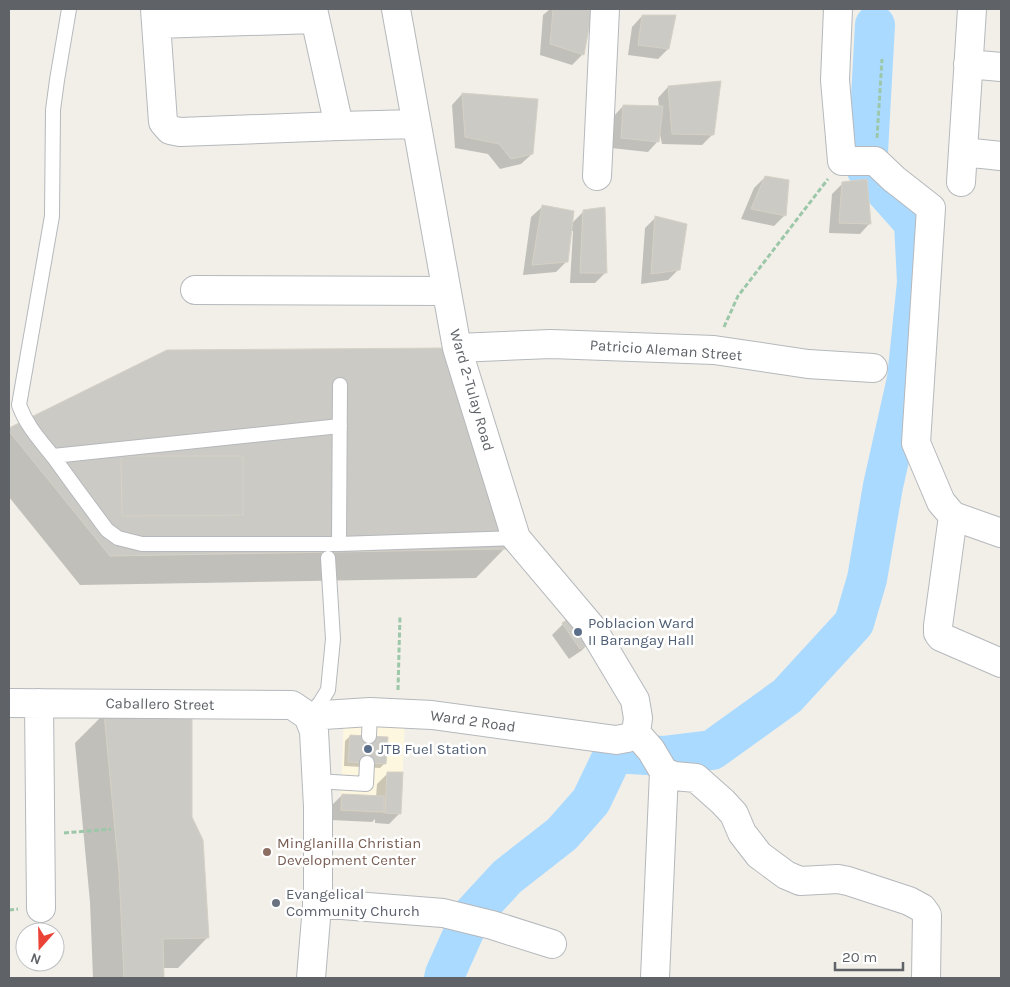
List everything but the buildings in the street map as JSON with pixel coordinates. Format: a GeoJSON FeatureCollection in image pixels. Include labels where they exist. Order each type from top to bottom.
{"type":"FeatureCollection","features":[{"type":"Feature","properties":{"kind":"street","name":"Ward 2-Tulay Road"},"geometry":{"type":"LineString","coordinates":[[396,9],[457,348],[516,538],[592,628],[635,700],[638,718],[651,753],[656,978]]}},
{"type":"Feature","properties":{"kind":"street"},"geometry":{"type":"LineString","coordinates":[[597,176],[605,9]]}},
{"type":"Feature","properties":{"kind":"street"},"geometry":{"type":"LineString","coordinates":[[838,9],[835,80],[842,161],[875,161],[894,179],[931,208],[916,443],[941,502],[954,516],[1001,533]]}},
{"type":"Feature","properties":{"kind":"street"},"geometry":{"type":"LineString","coordinates":[[961,182],[972,9]]}},
{"type":"Feature","properties":{"kind":"street"},"geometry":{"type":"LineString","coordinates":[[339,126],[314,14],[156,16],[164,122],[170,130],[180,132],[416,124]]}},
{"type":"Feature","properties":{"kind":"street"},"geometry":{"type":"LineString","coordinates":[[968,64],[1001,67]]}},
{"type":"Feature","properties":{"kind":"street"},"geometry":{"type":"LineString","coordinates":[[963,152],[1001,156]]}},
{"type":"Feature","properties":{"kind":"street"},"geometry":{"type":"LineString","coordinates":[[195,290],[446,291]]}},
{"type":"Feature","properties":{"kind":"street","name":"Patricio Aleman Street"},"geometry":{"type":"LineString","coordinates":[[457,348],[551,344],[714,350],[808,364],[873,368]]}},
{"type":"Feature","properties":{"kind":"street"},"geometry":{"type":"LineString","coordinates":[[954,516],[938,633],[941,637],[1001,663]]}},
{"type":"Feature","properties":{"kind":"street","name":"Caballero Street"},"geometry":{"type":"LineString","coordinates":[[9,702],[292,706],[308,716]]}},
{"type":"Feature","properties":{"kind":"street"},"geometry":{"type":"LineString","coordinates":[[39,703],[41,908]]}},
{"type":"Feature","properties":{"kind":"street","name":"Ward 2 Road"},"geometry":{"type":"LineString","coordinates":[[308,716],[370,724],[398,713],[432,715],[603,739],[616,740],[627,738],[651,753]]}},
{"type":"Feature","properties":{"kind":"street"},"geometry":{"type":"LineString","coordinates":[[308,716],[314,731],[318,903],[311,978]]}},
{"type":"Feature","properties":{"kind":"street"},"geometry":{"type":"LineString","coordinates":[[651,753],[674,776],[696,778],[723,802],[734,814],[742,833],[759,855],[786,875],[800,881],[838,879],[848,881],[909,901],[922,908],[927,916],[926,978]]}},
{"type":"Feature","properties":{"kind":"street"},"geometry":{"type":"LineString","coordinates":[[318,903],[443,912],[552,944]]}},
{"type":"Feature","properties":{"kind":"lane"},"geometry":{"type":"LineString","coordinates":[[69,9],[53,110],[52,216],[19,405],[23,417],[34,434],[107,530],[118,538],[142,544],[339,544],[516,538]]}},
{"type":"Feature","properties":{"kind":"lane"},"geometry":{"type":"LineString","coordinates":[[339,544],[340,385]]}},
{"type":"Feature","properties":{"kind":"lane"},"geometry":{"type":"LineString","coordinates":[[52,456],[340,426]]}},
{"type":"Feature","properties":{"kind":"lane"},"geometry":{"type":"LineString","coordinates":[[308,716],[320,703],[328,690],[332,639],[328,558]]}},
{"type":"Feature","properties":{"kind":"lane"},"geometry":{"type":"LineString","coordinates":[[316,781],[366,784],[367,763]]}},
{"type":"Feature","properties":{"kind":"path"},"geometry":{"type":"LineString","coordinates":[[875,161],[882,59]]}},
{"type":"Feature","properties":{"kind":"path"},"geometry":{"type":"LineString","coordinates":[[714,350],[738,296],[842,161]]}},
{"type":"Feature","properties":{"kind":"path"},"geometry":{"type":"LineString","coordinates":[[398,713],[400,615]]}},
{"type":"Feature","properties":{"kind":"shaded area","name":"JTB Fuel Station"},"geometry":{"type":"Polygon","coordinates":[[[344,717],[405,720],[401,814],[340,811],[344,717]]]}},
{"type":"Feature","properties":{"kind":"waterway"},"geometry":{"type":"LineString","coordinates":[[444,978],[471,916],[507,877],[562,834],[591,801],[614,753],[663,756],[712,750],[787,696],[854,623],[867,579],[883,486],[907,379],[917,282],[914,223],[867,170],[875,25]]}},
{"type":"Feature","properties":{"kind":"place","name":"Poblacion Ward II Barangay Hall"},"geometry":{"type":"Point","coordinates":[578,632]}},
{"type":"Feature","properties":{"kind":"place","name":"JTB Fuel Station"},"geometry":{"type":"Point","coordinates":[368,749]}},
{"type":"Feature","properties":{"kind":"place","name":"Minglanilla Christian Development Center"},"geometry":{"type":"Point","coordinates":[267,852]}},
{"type":"Feature","properties":{"kind":"place","name":"Evangelical Community Church"},"geometry":{"type":"Point","coordinates":[276,903]}}]}
